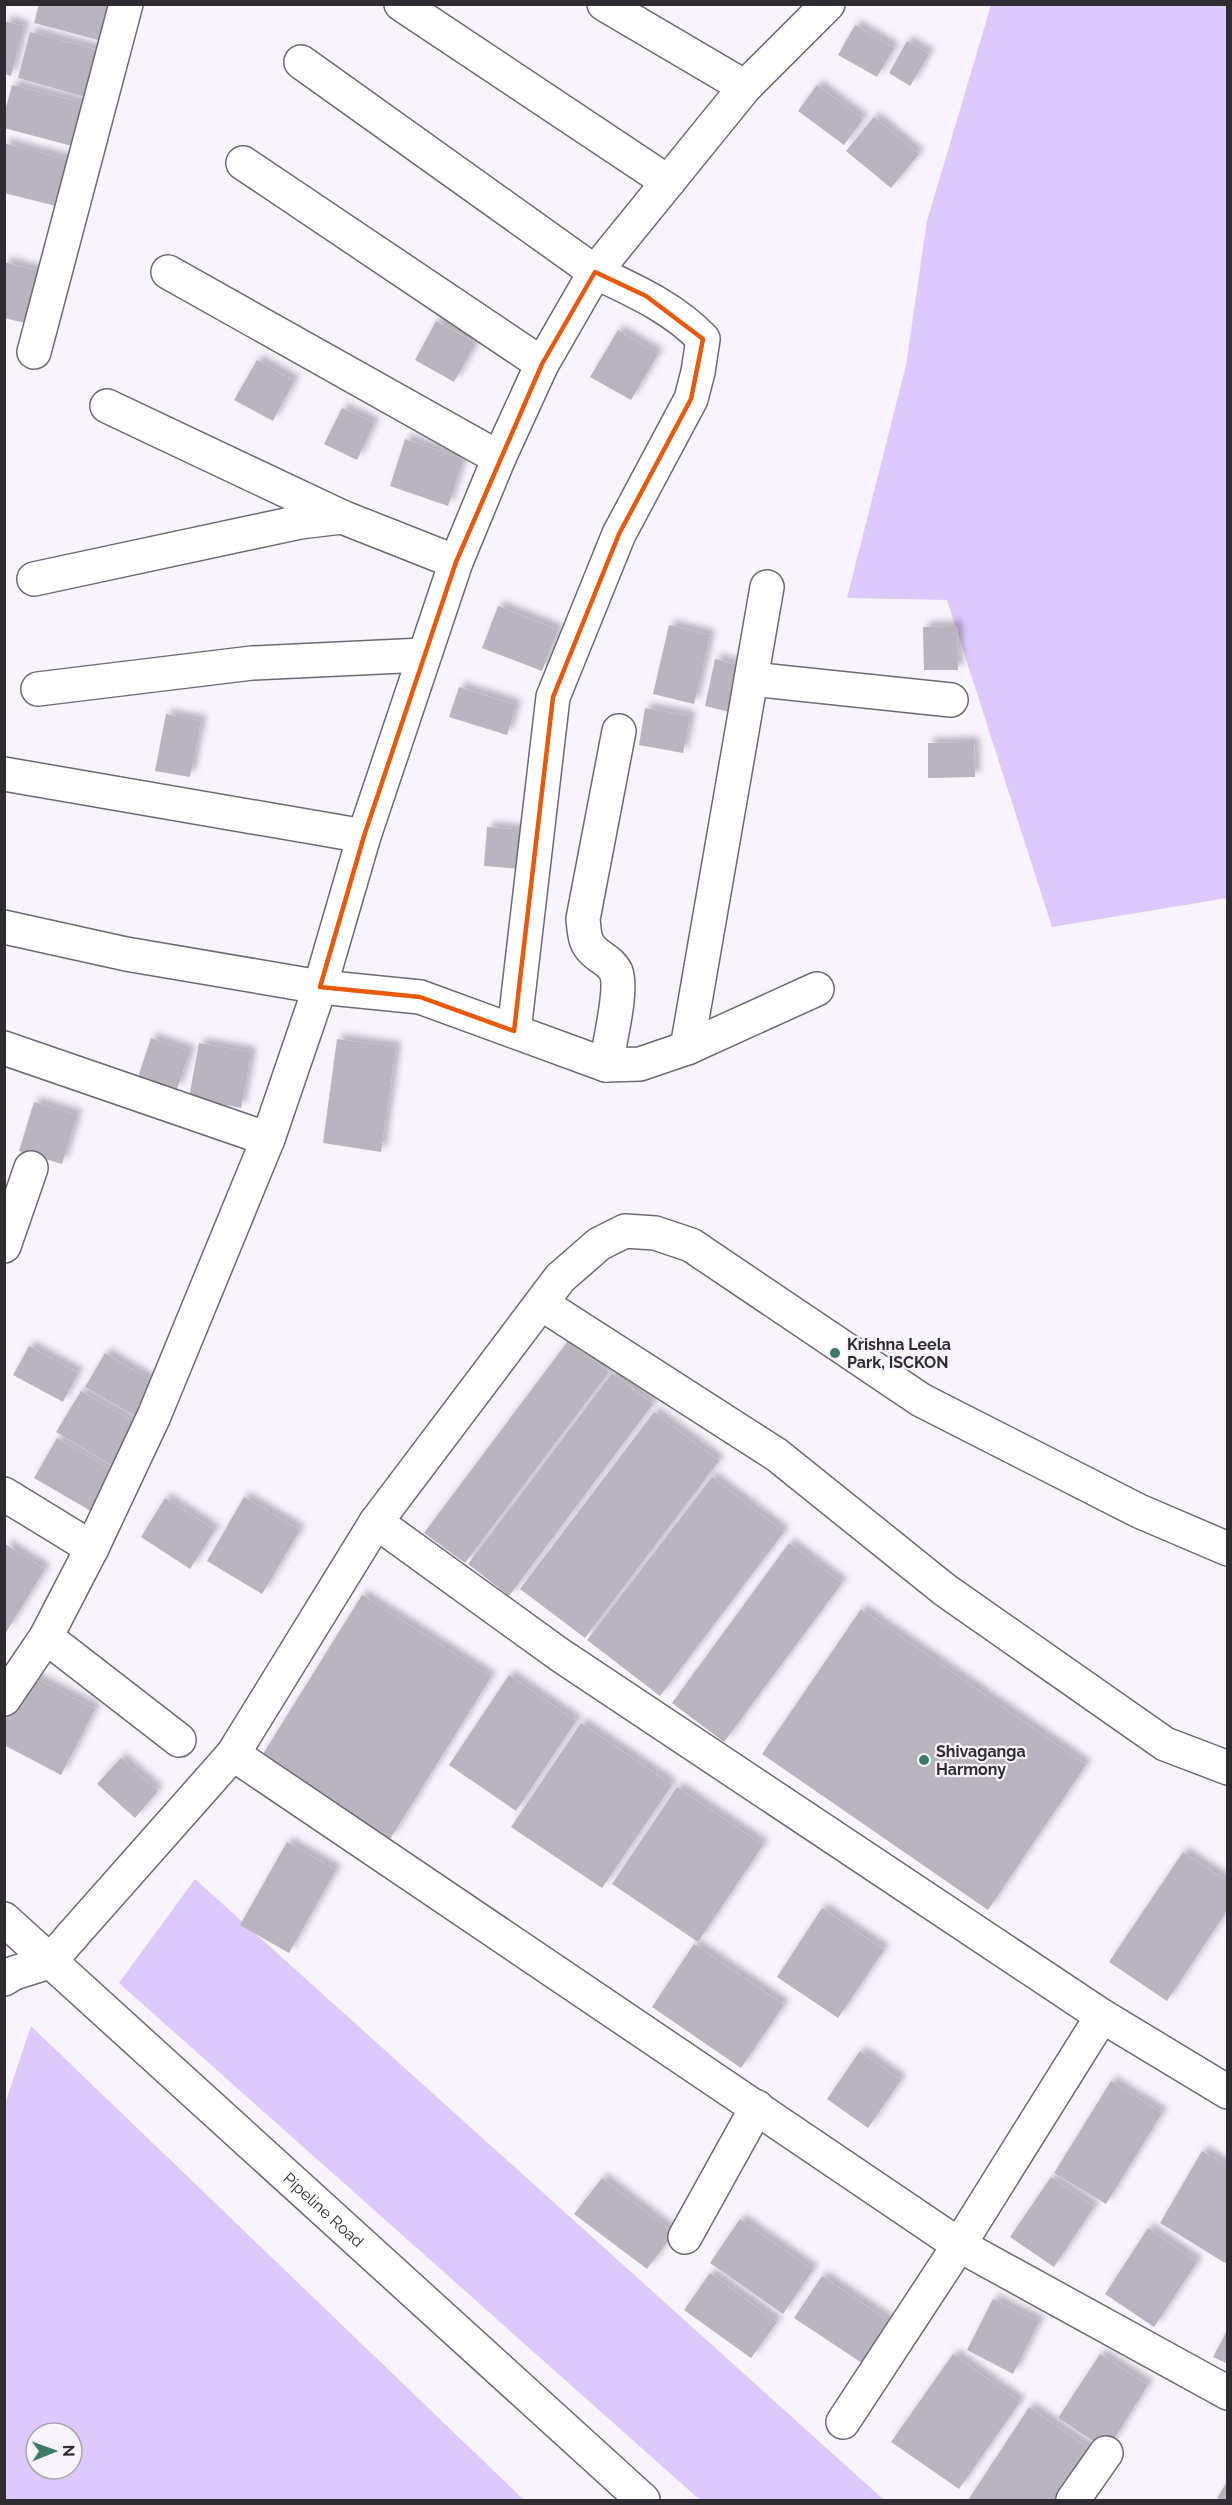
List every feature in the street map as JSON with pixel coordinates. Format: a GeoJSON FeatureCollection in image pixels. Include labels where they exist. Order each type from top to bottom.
{"type":"FeatureCollection","features":[{"type":"Feature","properties":{"kind":"street"},"geometry":{"type":"LineString","coordinates":[[34,352],[126,4]]}},
{"type":"Feature","properties":{"kind":"street"},"geometry":{"type":"LineString","coordinates":[[401,4],[668,182]]}},
{"type":"Feature","properties":{"kind":"street"},"geometry":{"type":"LineString","coordinates":[[604,4],[745,87]]}},
{"type":"Feature","properties":{"kind":"street"},"geometry":{"type":"LineString","coordinates":[[4,1699],[46,1637],[92,1548],[154,1416],[268,1139],[320,987],[364,836],[423,655],[456,562],[499,458],[542,364],[595,272],[745,87],[828,4]]}},
{"type":"Feature","properties":{"kind":"street"},"geometry":{"type":"LineString","coordinates":[[301,62],[595,272],[646,296],[691,327],[703,339],[691,399],[619,534],[553,697],[514,1031]]}},
{"type":"Feature","properties":{"kind":"street"},"geometry":{"type":"LineString","coordinates":[[243,162],[542,364]]}},
{"type":"Feature","properties":{"kind":"street"},"geometry":{"type":"LineString","coordinates":[[168,272],[499,458]]}},
{"type":"Feature","properties":{"kind":"street"},"geometry":{"type":"LineString","coordinates":[[107,406],[342,517],[456,562]]}},
{"type":"Feature","properties":{"kind":"street"},"geometry":{"type":"LineString","coordinates":[[34,579],[300,522],[342,517]]}},
{"type":"Feature","properties":{"kind":"street"},"geometry":{"type":"LineString","coordinates":[[687,1048],[767,587]]}},
{"type":"Feature","properties":{"kind":"street"},"geometry":{"type":"LineString","coordinates":[[38,689],[252,663],[423,655]]}},
{"type":"Feature","properties":{"kind":"street"},"geometry":{"type":"LineString","coordinates":[[751,679],[951,700]]}},
{"type":"Feature","properties":{"kind":"street"},"geometry":{"type":"LineString","coordinates":[[606,1065],[619,988],[616,972],[607,961],[594,952],[586,941],[583,920],[619,730]]}},
{"type":"Feature","properties":{"kind":"street"},"geometry":{"type":"LineString","coordinates":[[4,774],[364,836]]}},
{"type":"Feature","properties":{"kind":"street"},"geometry":{"type":"LineString","coordinates":[[4,927],[126,954],[320,987],[420,997],[606,1065],[640,1064],[687,1048],[817,989]]}},
{"type":"Feature","properties":{"kind":"street"},"geometry":{"type":"LineString","coordinates":[[4,1048],[268,1139]]}},
{"type":"Feature","properties":{"kind":"street"},"geometry":{"type":"LineString","coordinates":[[4,1246],[31,1168]]}},
{"type":"Feature","properties":{"kind":"street"},"geometry":{"type":"LineString","coordinates":[[4,1979],[14,1973],[49,1962],[233,1754],[376,1522],[560,1278],[599,1244],[625,1232],[655,1233],[691,1245],[921,1400],[1139,1511],[1227,1549]]}},
{"type":"Feature","properties":{"kind":"street"},"geometry":{"type":"LineString","coordinates":[[542,1304],[777,1455],[945,1590],[1165,1744],[1227,1768]]}},
{"type":"Feature","properties":{"kind":"street"},"geometry":{"type":"LineString","coordinates":[[4,1494],[92,1548]]}},
{"type":"Feature","properties":{"kind":"street"},"geometry":{"type":"LineString","coordinates":[[376,1522],[560,1655],[1102,2016],[1227,2092]]}},
{"type":"Feature","properties":{"kind":"street"},"geometry":{"type":"LineString","coordinates":[[46,1637],[179,1740]]}},
{"type":"Feature","properties":{"kind":"street"},"geometry":{"type":"LineString","coordinates":[[233,1754],[959,2245],[1227,2393]]}},
{"type":"Feature","properties":{"kind":"street","name":"Pipeline Road"},"geometry":{"type":"LineString","coordinates":[[4,1919],[643,2500]]}},
{"type":"Feature","properties":{"kind":"street"},"geometry":{"type":"LineString","coordinates":[[843,2422],[959,2245],[1102,2016]]}},
{"type":"Feature","properties":{"kind":"street"},"geometry":{"type":"LineString","coordinates":[[685,2236],[757,2108]]}},
{"type":"Feature","properties":{"kind":"street"},"geometry":{"type":"LineString","coordinates":[[1073,2500],[1106,2453]]}},
{"type":"Feature","properties":{"kind":"highlighted area"},"geometry":{"type":"Polygon","coordinates":[[[595,272],[646,296],[703,339],[691,399],[619,534],[553,697],[514,1031],[420,997],[320,987],[364,836],[456,562],[542,364],[595,272]]]}},
{"type":"Feature","properties":{"kind":"shaded area"},"geometry":{"type":"Polygon","coordinates":[[[991,5],[1227,5],[1227,898],[1052,927],[947,600],[847,598],[906,365],[927,221],[991,5]]]}},
{"type":"Feature","properties":{"kind":"shaded area"},"geometry":{"type":"Polygon","coordinates":[[[195,1879],[884,2500],[700,2500],[119,1983],[195,1879]]]}},
{"type":"Feature","properties":{"kind":"shaded area"},"geometry":{"type":"Polygon","coordinates":[[[31,2026],[524,2500],[5,2500],[5,2104],[31,2026]]]}},
{"type":"Feature","properties":{"kind":"building"},"geometry":{"type":"Polygon","coordinates":[[[39,4],[112,4],[102,41],[34,23],[39,4]]]}},
{"type":"Feature","properties":{"kind":"building"},"geometry":{"type":"Polygon","coordinates":[[[4,21],[24,26],[11,76],[4,74],[4,21]]]}},
{"type":"Feature","properties":{"kind":"building"},"geometry":{"type":"Polygon","coordinates":[[[855,25],[894,48],[877,77],[838,55],[855,25]]]}},
{"type":"Feature","properties":{"kind":"building"},"geometry":{"type":"Polygon","coordinates":[[[30,32],[98,50],[85,97],[18,78],[30,32]]]}},
{"type":"Feature","properties":{"kind":"building"},"geometry":{"type":"Polygon","coordinates":[[[907,41],[929,54],[910,86],[889,73],[907,41]]]}},
{"type":"Feature","properties":{"kind":"building"},"geometry":{"type":"Polygon","coordinates":[[[12,85],[83,103],[72,146],[4,128],[4,115],[12,85]]]}},
{"type":"Feature","properties":{"kind":"building"},"geometry":{"type":"Polygon","coordinates":[[[817,85],[863,119],[844,145],[798,111],[817,85]]]}},
{"type":"Feature","properties":{"kind":"building"},"geometry":{"type":"Polygon","coordinates":[[[874,117],[919,154],[891,188],[846,151],[874,117]]]}},
{"type":"Feature","properties":{"kind":"building"},"geometry":{"type":"Polygon","coordinates":[[[4,143],[68,160],[56,206],[4,193],[4,143]]]}},
{"type":"Feature","properties":{"kind":"building"},"geometry":{"type":"Polygon","coordinates":[[[4,262],[39,271],[25,323],[4,318],[4,262]]]}},
{"type":"Feature","properties":{"kind":"building"},"geometry":{"type":"Polygon","coordinates":[[[436,321],[476,343],[454,382],[415,360],[436,321]]]}},
{"type":"Feature","properties":{"kind":"building"},"geometry":{"type":"Polygon","coordinates":[[[618,330],[658,354],[631,400],[590,377],[618,330]]]}},
{"type":"Feature","properties":{"kind":"building"},"geometry":{"type":"Polygon","coordinates":[[[257,360],[294,381],[273,421],[234,400],[257,360]]]}},
{"type":"Feature","properties":{"kind":"building"},"geometry":{"type":"Polygon","coordinates":[[[342,408],[374,423],[357,460],[324,444],[342,408]]]}},
{"type":"Feature","properties":{"kind":"building"},"geometry":{"type":"Polygon","coordinates":[[[405,439],[463,459],[448,506],[390,486],[405,439]]]}},
{"type":"Feature","properties":{"kind":"building"},"geometry":{"type":"Polygon","coordinates":[[[498,606],[558,630],[542,671],[482,648],[498,606]]]}},
{"type":"Feature","properties":{"kind":"building"},"geometry":{"type":"Polygon","coordinates":[[[669,625],[710,635],[694,704],[653,694],[669,625]]]}},
{"type":"Feature","properties":{"kind":"building"},"geometry":{"type":"Polygon","coordinates":[[[957,626],[958,670],[924,670],[923,627],[957,626]]]}},
{"type":"Feature","properties":{"kind":"building"},"geometry":{"type":"Polygon","coordinates":[[[715,659],[744,666],[734,713],[705,706],[715,659]]]}},
{"type":"Feature","properties":{"kind":"building"},"geometry":{"type":"Polygon","coordinates":[[[459,687],[516,705],[507,735],[449,717],[459,687]]]}},
{"type":"Feature","properties":{"kind":"building"},"geometry":{"type":"Polygon","coordinates":[[[645,708],[690,716],[683,753],[639,745],[645,708]]]}},
{"type":"Feature","properties":{"kind":"building"},"geometry":{"type":"Polygon","coordinates":[[[166,714],[201,721],[190,777],[155,771],[166,714]]]}},
{"type":"Feature","properties":{"kind":"building"},"geometry":{"type":"Polygon","coordinates":[[[974,742],[975,777],[928,778],[928,743],[974,742]]]}},
{"type":"Feature","properties":{"kind":"building"},"geometry":{"type":"Polygon","coordinates":[[[487,827],[525,830],[522,869],[484,866],[487,827]]]}},
{"type":"Feature","properties":{"kind":"building"},"geometry":{"type":"Polygon","coordinates":[[[151,1038],[190,1051],[177,1089],[138,1077],[151,1038]]]}},
{"type":"Feature","properties":{"kind":"building"},"geometry":{"type":"Polygon","coordinates":[[[337,1039],[396,1047],[381,1152],[323,1143],[337,1039]]]}},
{"type":"Feature","properties":{"kind":"building"},"geometry":{"type":"Polygon","coordinates":[[[199,1043],[251,1052],[241,1108],[189,1098],[199,1043]]]}},
{"type":"Feature","properties":{"kind":"building"},"geometry":{"type":"Polygon","coordinates":[[[34,1102],[77,1115],[62,1164],[19,1151],[34,1102]]]}},
{"type":"Feature","properties":{"kind":"building"},"geometry":{"type":"Polygon","coordinates":[[[568,1341],[609,1372],[465,1563],[424,1533],[568,1341]]]}},
{"type":"Feature","properties":{"kind":"building"},"geometry":{"type":"Polygon","coordinates":[[[29,1346],[78,1373],[63,1402],[13,1375],[29,1346]]]}},
{"type":"Feature","properties":{"kind":"building"},"geometry":{"type":"Polygon","coordinates":[[[105,1353],[163,1388],[144,1421],[85,1387],[105,1353]]]}},
{"type":"Feature","properties":{"kind":"building"},"geometry":{"type":"Polygon","coordinates":[[[612,1373],[653,1404],[509,1596],[468,1564],[612,1373]]]}},
{"type":"Feature","properties":{"kind":"building"},"geometry":{"type":"Polygon","coordinates":[[[81,1391],[141,1426],[116,1468],[56,1432],[81,1391]]]}},
{"type":"Feature","properties":{"kind":"building"},"geometry":{"type":"Polygon","coordinates":[[[654,1412],[719,1461],[585,1638],[520,1589],[654,1412]]]}},
{"type":"Feature","properties":{"kind":"building"},"geometry":{"type":"Polygon","coordinates":[[[57,1438],[119,1474],[96,1514],[34,1478],[57,1438]]]}},
{"type":"Feature","properties":{"kind":"building"},"geometry":{"type":"Polygon","coordinates":[[[712,1477],[784,1532],[660,1696],[587,1640],[712,1477]]]}},
{"type":"Feature","properties":{"kind":"building"},"geometry":{"type":"Polygon","coordinates":[[[244,1497],[300,1530],[262,1594],[207,1561],[244,1497]]]}},
{"type":"Feature","properties":{"kind":"building"},"geometry":{"type":"Polygon","coordinates":[[[165,1498],[215,1530],[190,1569],[141,1537],[165,1498]]]}},
{"type":"Feature","properties":{"kind":"building"},"geometry":{"type":"Polygon","coordinates":[[[789,1543],[842,1583],[724,1742],[672,1703],[789,1543]]]}},
{"type":"Feature","properties":{"kind":"building"},"geometry":{"type":"Polygon","coordinates":[[[5,1544],[45,1569],[5,1634],[5,1544]]]}},
{"type":"Feature","properties":{"kind":"building"},"geometry":{"type":"Polygon","coordinates":[[[362,1595],[491,1677],[390,1839],[261,1757],[362,1595]]]}},
{"type":"Feature","properties":{"kind":"building","name":"Shivaganga Harmony"},"geometry":{"type":"Polygon","coordinates":[[[861,1609],[1086,1765],[988,1910],[762,1754],[861,1609]]]}},
{"type":"Feature","properties":{"kind":"building"},"geometry":{"type":"Polygon","coordinates":[[[29,1675],[95,1709],[61,1775],[4,1745],[4,1722],[29,1675]]]}},
{"type":"Feature","properties":{"kind":"building"},"geometry":{"type":"Polygon","coordinates":[[[509,1675],[576,1721],[516,1811],[449,1765],[509,1675]]]}},
{"type":"Feature","properties":{"kind":"building"},"geometry":{"type":"Polygon","coordinates":[[[581,1723],[672,1785],[602,1888],[511,1827],[581,1723]]]}},
{"type":"Feature","properties":{"kind":"building"},"geometry":{"type":"Polygon","coordinates":[[[121,1758],[158,1791],[135,1818],[97,1784],[121,1758]]]}},
{"type":"Feature","properties":{"kind":"building"},"geometry":{"type":"Polygon","coordinates":[[[677,1787],[763,1845],[698,1942],[612,1884],[677,1787]]]}},
{"type":"Feature","properties":{"kind":"building"},"geometry":{"type":"Polygon","coordinates":[[[287,1842],[336,1870],[289,1953],[240,1925],[287,1842]]]}},
{"type":"Feature","properties":{"kind":"building"},"geometry":{"type":"Polygon","coordinates":[[[1183,1852],[1228,1882],[1228,1909],[1167,2001],[1109,1962],[1183,1852]]]}},
{"type":"Feature","properties":{"kind":"building"},"geometry":{"type":"Polygon","coordinates":[[[822,1908],[884,1950],[838,2018],[777,1977],[822,1908]]]}},
{"type":"Feature","properties":{"kind":"building"},"geometry":{"type":"Polygon","coordinates":[[[694,1944],[784,2005],[741,2068],[652,2007],[694,1944]]]}},
{"type":"Feature","properties":{"kind":"building"},"geometry":{"type":"Polygon","coordinates":[[[860,2051],[901,2080],[868,2128],[827,2099],[860,2051]]]}},
{"type":"Feature","properties":{"kind":"building"},"geometry":{"type":"Polygon","coordinates":[[[1111,2081],[1162,2113],[1106,2204],[1054,2173],[1111,2081]]]}},
{"type":"Feature","properties":{"kind":"building"},"geometry":{"type":"Polygon","coordinates":[[[1202,2151],[1228,2166],[1228,2259],[1225,2263],[1160,2223],[1202,2151]]]}},
{"type":"Feature","properties":{"kind":"building"},"geometry":{"type":"Polygon","coordinates":[[[1051,2177],[1094,2207],[1054,2267],[1010,2237],[1051,2177]]]}},
{"type":"Feature","properties":{"kind":"building"},"geometry":{"type":"Polygon","coordinates":[[[602,2178],[674,2233],[647,2269],[574,2214],[602,2178]]]}},
{"type":"Feature","properties":{"kind":"building"},"geometry":{"type":"Polygon","coordinates":[[[740,2219],[813,2270],[783,2314],[710,2263],[740,2219]]]}},
{"type":"Feature","properties":{"kind":"building"},"geometry":{"type":"Polygon","coordinates":[[[1148,2228],[1197,2262],[1154,2327],[1105,2294],[1148,2228]]]}},
{"type":"Feature","properties":{"kind":"building"},"geometry":{"type":"Polygon","coordinates":[[[710,2273],[777,2322],[751,2358],[684,2310],[710,2273]]]}},
{"type":"Feature","properties":{"kind":"building"},"geometry":{"type":"Polygon","coordinates":[[[822,2276],[893,2324],[865,2365],[794,2318],[822,2276]]]}},
{"type":"Feature","properties":{"kind":"building"},"geometry":{"type":"Polygon","coordinates":[[[993,2299],[1039,2322],[1013,2374],[967,2350],[993,2299]]]}},
{"type":"Feature","properties":{"kind":"building"},"geometry":{"type":"Polygon","coordinates":[[[1228,2329],[1228,2364],[1213,2357],[1228,2329]]]}},
{"type":"Feature","properties":{"kind":"building"},"geometry":{"type":"Polygon","coordinates":[[[953,2354],[1020,2402],[959,2489],[891,2442],[953,2354]]]}},
{"type":"Feature","properties":{"kind":"building"},"geometry":{"type":"Polygon","coordinates":[[[1100,2354],[1148,2385],[1107,2450],[1058,2418],[1100,2354]]]}},
{"type":"Feature","properties":{"kind":"building"},"geometry":{"type":"Polygon","coordinates":[[[1029,2407],[1093,2451],[1060,2500],[968,2500],[1029,2407]]]}},
{"type":"Feature","properties":{"kind":"building"},"geometry":{"type":"Polygon","coordinates":[[[1228,2480],[1228,2500],[1221,2500],[1217,2498],[1228,2480]]]}},
{"type":"Feature","properties":{"kind":"place","name":"Krishna Leela Park, ISCKON"},"geometry":{"type":"Point","coordinates":[835,1353]}},
{"type":"Feature","properties":{"kind":"place","name":"Shivaganga Harmony"},"geometry":{"type":"Point","coordinates":[924,1760]}}]}
